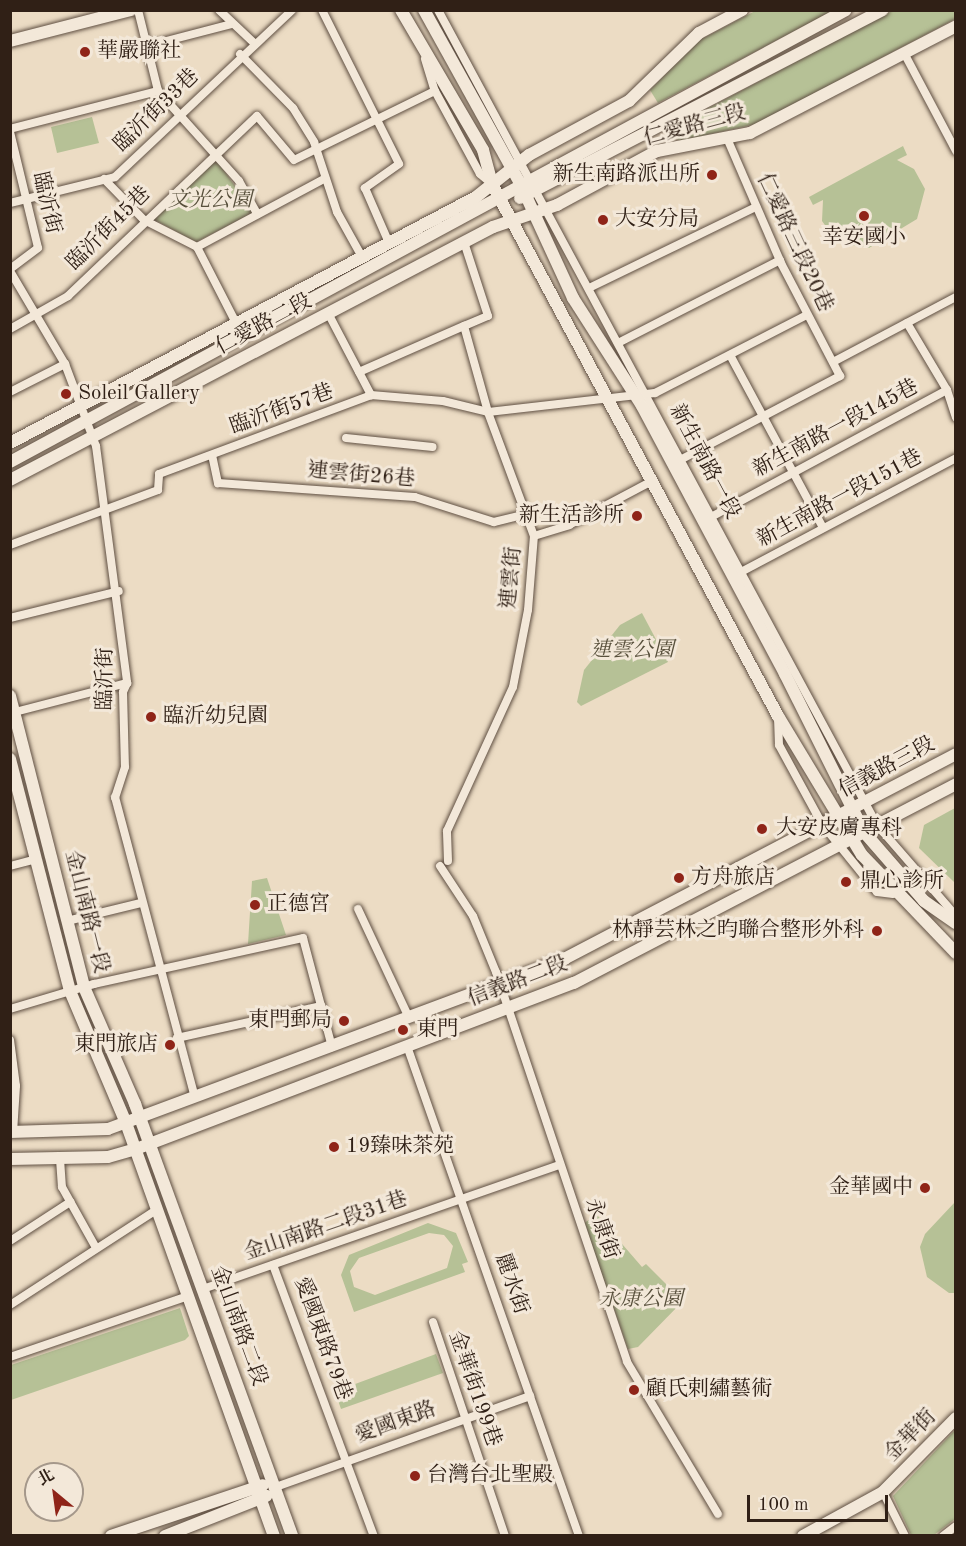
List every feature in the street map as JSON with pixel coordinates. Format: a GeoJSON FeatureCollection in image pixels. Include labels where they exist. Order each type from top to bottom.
{"type":"FeatureCollection","features":[{"type":"Feature","properties":{"kind":"main road"},"geometry":{"type":"LineString","coordinates":[[10,41],[131,10]]}},
{"type":"Feature","properties":{"kind":"main road"},"geometry":{"type":"LineString","coordinates":[[401,10],[422,50],[491,165],[492,184],[501,201],[778,716],[850,839],[893,894],[956,953]]}},
{"type":"Feature","properties":{"kind":"main road","name":"新生南路一段"},"geometry":{"type":"LineString","coordinates":[[424,10],[528,187],[540,211],[573,298],[638,394],[859,805]]}},
{"type":"Feature","properties":{"kind":"main road","name":"仁愛路三段"},"geometry":{"type":"LineString","coordinates":[[492,184],[516,165],[629,101],[699,33],[742,10]]}},
{"type":"Feature","properties":{"kind":"main road","name":"仁愛路三段"},"geometry":{"type":"LineString","coordinates":[[528,187],[846,10]]}},
{"type":"Feature","properties":{"kind":"main road","name":"仁愛路三段"},"geometry":{"type":"LineString","coordinates":[[528,187],[882,10]]}},
{"type":"Feature","properties":{"kind":"main road","name":"仁愛路三段"},"geometry":{"type":"LineString","coordinates":[[540,211],[657,151],[727,138],[770,124],[956,26]]}},
{"type":"Feature","properties":{"kind":"main road","name":"仁愛路二段"},"geometry":{"type":"LineString","coordinates":[[10,443],[389,243],[492,184]]}},
{"type":"Feature","properties":{"kind":"main road","name":"仁愛路二段"},"geometry":{"type":"LineString","coordinates":[[10,462],[528,187]]}},
{"type":"Feature","properties":{"kind":"main road","name":"仁愛路二段"},"geometry":{"type":"LineString","coordinates":[[10,480],[464,242],[512,220],[540,211]]}},
{"type":"Feature","properties":{"kind":"main road","name":"金山南路一段"},"geometry":{"type":"LineString","coordinates":[[10,696],[84,987],[145,1131]]}},
{"type":"Feature","properties":{"kind":"main road","name":"信義路三段"},"geometry":{"type":"LineString","coordinates":[[837,816],[956,754]]}},
{"type":"Feature","properties":{"kind":"main road","name":"金山南路一段"},"geometry":{"type":"LineString","coordinates":[[10,759],[70,991],[128,1129]]}},
{"type":"Feature","properties":{"kind":"main road"},"geometry":{"type":"LineString","coordinates":[[850,839],[956,784]]}},
{"type":"Feature","properties":{"kind":"main road"},"geometry":{"type":"LineString","coordinates":[[859,805],[864,832],[924,900],[956,923]]}},
{"type":"Feature","properties":{"kind":"main road","name":"信義路二段"},"geometry":{"type":"LineString","coordinates":[[12,1132],[128,1129],[140,1118],[564,959],[837,816]]}},
{"type":"Feature","properties":{"kind":"main road","name":"信義路二段"},"geometry":{"type":"LineString","coordinates":[[10,1159],[108,1157],[136,1149],[574,983],[850,839]]}},
{"type":"Feature","properties":{"kind":"main road","name":"金山南路二段"},"geometry":{"type":"LineString","coordinates":[[128,1129],[274,1536]]}},
{"type":"Feature","properties":{"kind":"main road","name":"金山南路二段"},"geometry":{"type":"LineString","coordinates":[[145,1131],[292,1536]]}},
{"type":"Feature","properties":{"kind":"main road","name":"金華街"},"geometry":{"type":"LineString","coordinates":[[803,1536],[884,1492],[956,1418]]}},
{"type":"Feature","properties":{"kind":"main road"},"geometry":{"type":"LineString","coordinates":[[111,1536],[255,1483],[276,1487]]}},
{"type":"Feature","properties":{"kind":"main road","name":"愛國東路"},"geometry":{"type":"LineString","coordinates":[[165,1536],[261,1501],[276,1487]]}},
{"type":"Feature","properties":{"kind":"street"},"geometry":{"type":"LineString","coordinates":[[138,10],[158,92],[239,181],[257,214]]}},
{"type":"Feature","properties":{"kind":"street"},"geometry":{"type":"LineString","coordinates":[[219,10],[254,43]]}},
{"type":"Feature","properties":{"kind":"street","name":"臨沂街33巷"},"geometry":{"type":"LineString","coordinates":[[10,203],[115,177],[240,54],[292,10]]}},
{"type":"Feature","properties":{"kind":"street"},"geometry":{"type":"LineString","coordinates":[[322,10],[381,119],[399,164],[365,188],[389,243]]}},
{"type":"Feature","properties":{"kind":"street","name":"新生南路一段"},"geometry":{"type":"LineString","coordinates":[[438,10],[516,165]]}},
{"type":"Feature","properties":{"kind":"street"},"geometry":{"type":"LineString","coordinates":[[147,46],[232,24]]}},
{"type":"Feature","properties":{"kind":"street"},"geometry":{"type":"LineString","coordinates":[[422,50],[435,91],[480,174],[492,184]]}},
{"type":"Feature","properties":{"kind":"street"},"geometry":{"type":"LineString","coordinates":[[904,53],[956,151]]}},
{"type":"Feature","properties":{"kind":"street"},"geometry":{"type":"LineString","coordinates":[[240,54],[293,108],[315,150],[324,179],[362,257]]}},
{"type":"Feature","properties":{"kind":"street"},"geometry":{"type":"LineString","coordinates":[[315,150],[435,91]]}},
{"type":"Feature","properties":{"kind":"street"},"geometry":{"type":"LineString","coordinates":[[10,130],[158,92]]}},
{"type":"Feature","properties":{"kind":"street","name":"臨沂街45巷"},"geometry":{"type":"LineString","coordinates":[[10,328],[37,316],[68,296],[213,154],[257,116],[294,160],[315,150]]}},
{"type":"Feature","properties":{"kind":"street","name":"臨沂街"},"geometry":{"type":"LineString","coordinates":[[10,130],[38,248],[10,270],[65,364],[93,436],[108,508],[128,683],[123,692],[124,767],[115,797],[141,903],[195,1097]]}},
{"type":"Feature","properties":{"kind":"street","name":"仁愛路三段20巷"},"geometry":{"type":"LineString","coordinates":[[727,138],[780,260],[833,362]]}},
{"type":"Feature","properties":{"kind":"street"},"geometry":{"type":"LineString","coordinates":[[104,179],[144,220],[197,247],[237,323]]}},
{"type":"Feature","properties":{"kind":"street"},"geometry":{"type":"LineString","coordinates":[[197,247],[324,179]]}},
{"type":"Feature","properties":{"kind":"street"},"geometry":{"type":"LineString","coordinates":[[589,288],[756,207]]}},
{"type":"Feature","properties":{"kind":"street","name":"新生南路一段"},"geometry":{"type":"LineString","coordinates":[[540,211],[589,288],[618,343],[638,394],[680,460],[741,572],[859,805],[956,916]]}},
{"type":"Feature","properties":{"kind":"street"},"geometry":{"type":"LineString","coordinates":[[359,372],[488,316],[464,242]]}},
{"type":"Feature","properties":{"kind":"street"},"geometry":{"type":"LineString","coordinates":[[618,343],[780,260]]}},
{"type":"Feature","properties":{"kind":"street"},"geometry":{"type":"LineString","coordinates":[[680,460],[840,376],[833,362],[956,297]]}},
{"type":"Feature","properties":{"kind":"street"},"geometry":{"type":"LineString","coordinates":[[328,313],[371,395]]}},
{"type":"Feature","properties":{"kind":"street"},"geometry":{"type":"LineString","coordinates":[[488,412],[638,394],[730,355],[807,315]]}},
{"type":"Feature","properties":{"kind":"street"},"geometry":{"type":"LineString","coordinates":[[907,323],[946,390],[956,418]]}},
{"type":"Feature","properties":{"kind":"street","name":"連雲街"},"geometry":{"type":"LineString","coordinates":[[464,327],[488,412],[534,536],[520,655],[513,687],[447,831],[444,863],[473,916],[499,984],[505,1009]]}},
{"type":"Feature","properties":{"kind":"street"},"geometry":{"type":"LineString","coordinates":[[730,355],[823,528]]}},
{"type":"Feature","properties":{"kind":"street"},"geometry":{"type":"LineString","coordinates":[[10,392],[65,364]]}},
{"type":"Feature","properties":{"kind":"street","name":"新生南路一段145巷"},"geometry":{"type":"LineString","coordinates":[[711,517],[946,390]]}},
{"type":"Feature","properties":{"kind":"street","name":"臨沂街57巷"},"geometry":{"type":"LineString","coordinates":[[108,508],[158,490],[159,474],[371,395],[443,401],[488,412]]}},
{"type":"Feature","properties":{"kind":"street"},"geometry":{"type":"LineString","coordinates":[[346,438],[433,447]]}},
{"type":"Feature","properties":{"kind":"street","name":"連雲街26巷"},"geometry":{"type":"LineString","coordinates":[[212,454],[218,483],[415,497],[494,522],[525,514]]}},
{"type":"Feature","properties":{"kind":"street","name":"新生南路一段151巷"},"geometry":{"type":"LineString","coordinates":[[741,572],[956,458]]}},
{"type":"Feature","properties":{"kind":"street"},"geometry":{"type":"LineString","coordinates":[[534,536],[568,525],[652,481]]}},
{"type":"Feature","properties":{"kind":"street"},"geometry":{"type":"LineString","coordinates":[[10,545],[108,508]]}},
{"type":"Feature","properties":{"kind":"street"},"geometry":{"type":"LineString","coordinates":[[10,618],[119,591]]}},
{"type":"Feature","properties":{"kind":"street"},"geometry":{"type":"LineString","coordinates":[[15,712],[128,683]]}},
{"type":"Feature","properties":{"kind":"street"},"geometry":{"type":"LineString","coordinates":[[778,716],[779,745],[822,824],[877,892],[893,894]]}},
{"type":"Feature","properties":{"kind":"street"},"geometry":{"type":"LineString","coordinates":[[10,866],[36,859]]}},
{"type":"Feature","properties":{"kind":"street"},"geometry":{"type":"LineString","coordinates":[[67,921],[141,903]]}},
{"type":"Feature","properties":{"kind":"street"},"geometry":{"type":"LineString","coordinates":[[358,909],[409,1018]]}},
{"type":"Feature","properties":{"kind":"street"},"geometry":{"type":"LineString","coordinates":[[10,1009],[84,987],[303,938],[332,1047]]}},
{"type":"Feature","properties":{"kind":"street"},"geometry":{"type":"LineString","coordinates":[[177,1038],[321,1006]]}},
{"type":"Feature","properties":{"kind":"street","name":"永康街"},"geometry":{"type":"LineString","coordinates":[[505,1009],[627,1362],[718,1514]]}},
{"type":"Feature","properties":{"kind":"street"},"geometry":{"type":"LineString","coordinates":[[11,1046],[12,1132]]}},
{"type":"Feature","properties":{"kind":"street","name":"麗水街"},"geometry":{"type":"LineString","coordinates":[[407,1046],[579,1536]]}},
{"type":"Feature","properties":{"kind":"street"},"geometry":{"type":"LineString","coordinates":[[60,1159],[62,1187],[95,1246]]}},
{"type":"Feature","properties":{"kind":"street","name":"金山南路二段31巷"},"geometry":{"type":"LineString","coordinates":[[203,1289],[559,1165]]}},
{"type":"Feature","properties":{"kind":"street"},"geometry":{"type":"LineString","coordinates":[[10,1241],[70,1202]]}},
{"type":"Feature","properties":{"kind":"street"},"geometry":{"type":"LineString","coordinates":[[10,1305],[95,1246],[158,1209]]}},
{"type":"Feature","properties":{"kind":"street","name":"愛國東路79巷"},"geometry":{"type":"LineString","coordinates":[[273,1265],[374,1536]]}},
{"type":"Feature","properties":{"kind":"street"},"geometry":{"type":"LineString","coordinates":[[10,1357],[188,1296]]}},
{"type":"Feature","properties":{"kind":"street","name":"金華街199巷"},"geometry":{"type":"LineString","coordinates":[[433,1322],[505,1536]]}},
{"type":"Feature","properties":{"kind":"street","name":"愛國東路"},"geometry":{"type":"LineString","coordinates":[[276,1487],[530,1396]]}},
{"type":"Feature","properties":{"kind":"street"},"geometry":{"type":"LineString","coordinates":[[884,1492],[905,1536]]}},
{"type":"Feature","properties":{"kind":"street"},"geometry":{"type":"LineString","coordinates":[[943,1536],[956,1526]]}},
{"type":"Feature","properties":{"kind":"green space"},"geometry":{"type":"Polygon","coordinates":[[[755,11],[832,11],[658,103],[650,90],[700,40],[755,11]]]}},
{"type":"Feature","properties":{"kind":"green space"},"geometry":{"type":"Polygon","coordinates":[[[892,11],[955,11],[955,19],[756,124],[679,141],[671,128],[892,11]]]}},
{"type":"Feature","properties":{"kind":"green space"},"geometry":{"type":"Polygon","coordinates":[[[92,117],[99,143],[57,153],[51,127],[92,117]]]}},
{"type":"Feature","properties":{"kind":"green space"},"geometry":{"type":"Polygon","coordinates":[[[903,146],[907,155],[897,160],[914,169],[925,189],[917,219],[869,248],[838,243],[822,221],[823,200],[813,205],[809,197],[903,146]]]}},
{"type":"Feature","properties":{"kind":"green space","name":"文光公園"},"geometry":{"type":"Polygon","coordinates":[[[214,157],[254,212],[196,242],[151,218],[214,157]]]}},
{"type":"Feature","properties":{"kind":"green space","name":"連雲公園"},"geometry":{"type":"Polygon","coordinates":[[[642,613],[668,662],[581,706],[577,702],[584,670],[620,625],[642,613]]]}},
{"type":"Feature","properties":{"kind":"green space"},"geometry":{"type":"Polygon","coordinates":[[[955,808],[955,883],[919,848],[924,825],[955,808]]]}},
{"type":"Feature","properties":{"kind":"green space"},"geometry":{"type":"Polygon","coordinates":[[[267,878],[286,935],[248,944],[252,881],[267,878]]]}},
{"type":"Feature","properties":{"kind":"green space"},"geometry":{"type":"Polygon","coordinates":[[[955,1202],[955,1293],[949,1293],[927,1277],[920,1247],[925,1234],[955,1202]]]}},
{"type":"Feature","properties":{"kind":"green space","name":"永康公園"},"geometry":{"type":"Polygon","coordinates":[[[597,1215],[642,1267],[646,1264],[683,1301],[638,1347],[628,1349],[584,1223],[597,1215]]]}},
{"type":"Feature","properties":{"kind":"green space"},"geometry":{"type":"Polygon","coordinates":[[[428,1223],[456,1233],[468,1262],[462,1264],[465,1272],[354,1312],[341,1275],[349,1255],[428,1223]],[[429,1233],[359,1258],[350,1271],[354,1287],[375,1295],[447,1268],[453,1246],[444,1235],[429,1233]]]}},
{"type":"Feature","properties":{"kind":"green space"},"geometry":{"type":"Polygon","coordinates":[[[180,1308],[189,1336],[185,1340],[11,1400],[11,1365],[180,1308]]]}},
{"type":"Feature","properties":{"kind":"green space"},"geometry":{"type":"Polygon","coordinates":[[[436,1354],[443,1373],[341,1409],[333,1386],[339,1390],[436,1354]]]}},
{"type":"Feature","properties":{"kind":"green space"},"geometry":{"type":"Polygon","coordinates":[[[955,1430],[955,1519],[934,1535],[911,1535],[893,1496],[955,1430]]]}},
{"type":"Feature","properties":{"kind":"place","name":"華嚴聯社"},"geometry":{"type":"Point","coordinates":[85,52]}},
{"type":"Feature","properties":{"kind":"place","name":"新生南路派出所"},"geometry":{"type":"Point","coordinates":[712,175]}},
{"type":"Feature","properties":{"kind":"place","name":"幸安國小"},"geometry":{"type":"Point","coordinates":[864,216]}},
{"type":"Feature","properties":{"kind":"place","name":"大安分局"},"geometry":{"type":"Point","coordinates":[603,220]}},
{"type":"Feature","properties":{"kind":"place","name":"Soleil Gallery"},"geometry":{"type":"Point","coordinates":[66,394]}},
{"type":"Feature","properties":{"kind":"place","name":"新生活診所"},"geometry":{"type":"Point","coordinates":[637,516]}},
{"type":"Feature","properties":{"kind":"place","name":"臨沂幼兒園"},"geometry":{"type":"Point","coordinates":[151,717]}},
{"type":"Feature","properties":{"kind":"place","name":"大安皮膚專科"},"geometry":{"type":"Point","coordinates":[762,829]}},
{"type":"Feature","properties":{"kind":"place","name":"方舟旅店"},"geometry":{"type":"Point","coordinates":[679,878]}},
{"type":"Feature","properties":{"kind":"place","name":"鼎心診所"},"geometry":{"type":"Point","coordinates":[846,882]}},
{"type":"Feature","properties":{"kind":"place","name":"正德宮"},"geometry":{"type":"Point","coordinates":[255,905]}},
{"type":"Feature","properties":{"kind":"place","name":"林靜芸林之昀聯合整形外科"},"geometry":{"type":"Point","coordinates":[877,931]}},
{"type":"Feature","properties":{"kind":"place","name":"東門郵局"},"geometry":{"type":"Point","coordinates":[344,1021]}},
{"type":"Feature","properties":{"kind":"place","name":"東門"},"geometry":{"type":"Point","coordinates":[403,1030]}},
{"type":"Feature","properties":{"kind":"place","name":"東門旅店"},"geometry":{"type":"Point","coordinates":[170,1045]}},
{"type":"Feature","properties":{"kind":"place","name":"19臻味茶苑"},"geometry":{"type":"Point","coordinates":[334,1147]}},
{"type":"Feature","properties":{"kind":"place","name":"金華國中"},"geometry":{"type":"Point","coordinates":[925,1188]}},
{"type":"Feature","properties":{"kind":"place","name":"顧氏剌繡藝術"},"geometry":{"type":"Point","coordinates":[634,1390]}},
{"type":"Feature","properties":{"kind":"place","name":"台灣台北聖殿"},"geometry":{"type":"Point","coordinates":[415,1476]}}]}
